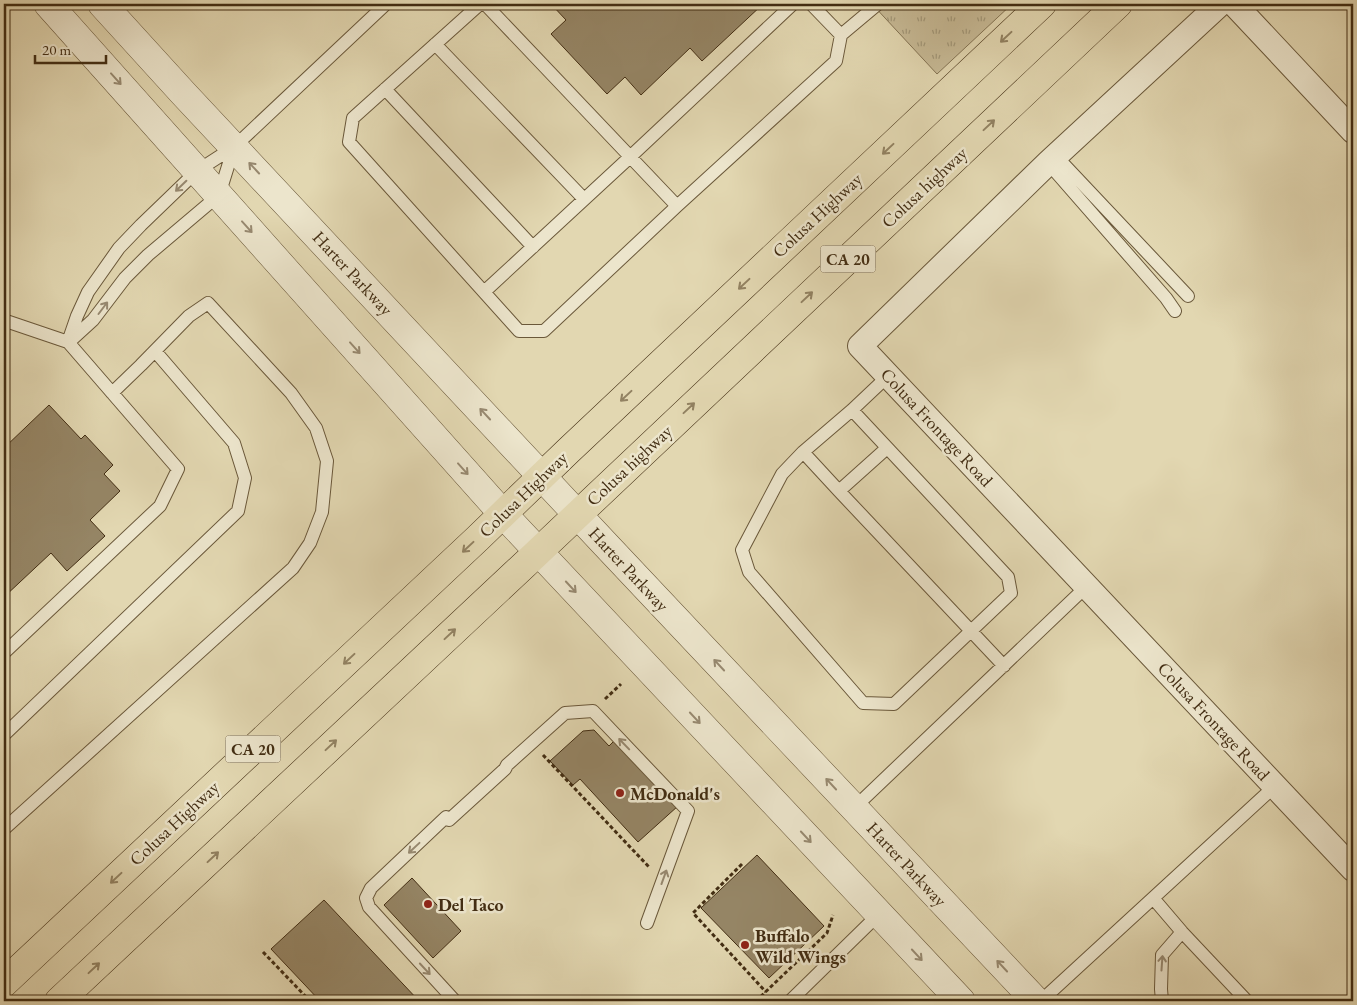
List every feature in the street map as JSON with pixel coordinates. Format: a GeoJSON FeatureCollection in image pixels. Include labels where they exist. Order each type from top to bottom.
{"type":"FeatureCollection","features":[{"type":"Feature","properties":{"kind":"highway","name":"Colusa Highway"},"geometry":{"type":"LineString","coordinates":[[4,983],[1042,4]]}},
{"type":"Feature","properties":{"kind":"highway","name":"Colusa highway"},"geometry":{"type":"LineString","coordinates":[[577,514],[1118,4]]}},
{"type":"Feature","properties":{"kind":"highway","name":"Colusa Highway"},"geometry":{"type":"LineString","coordinates":[[59,1001],[577,514]]}},
{"type":"Feature","properties":{"kind":"street"},"geometry":{"type":"LineString","coordinates":[[48,4],[503,514],[961,1001]]}},
{"type":"Feature","properties":{"kind":"street","name":"Harter Parkway"},"geometry":{"type":"LineString","coordinates":[[102,4],[577,514],[1036,1001]]}},
{"type":"Feature","properties":{"kind":"street","name":"Colusa Frontage Road"},"geometry":{"type":"LineString","coordinates":[[1220,4],[1052,160],[860,346],[1353,869]]}},
{"type":"Feature","properties":{"kind":"street"},"geometry":{"type":"LineString","coordinates":[[1234,4],[1353,132]]}},
{"type":"Feature","properties":{"kind":"lane"},"geometry":{"type":"LineString","coordinates":[[68,342],[88,292],[119,248],[197,171],[234,147],[386,4]]}},
{"type":"Feature","properties":{"kind":"lane"},"geometry":{"type":"LineString","coordinates":[[480,4],[353,118],[349,142],[519,331],[544,332],[677,206],[836,61],[841,35],[878,4]]}},
{"type":"Feature","properties":{"kind":"lane"},"geometry":{"type":"LineString","coordinates":[[485,4],[677,206]]}},
{"type":"Feature","properties":{"kind":"lane"},"geometry":{"type":"LineString","coordinates":[[484,292],[793,4]]}},
{"type":"Feature","properties":{"kind":"lane"},"geometry":{"type":"LineString","coordinates":[[811,4],[841,35]]}},
{"type":"Feature","properties":{"kind":"lane"},"geometry":{"type":"LineString","coordinates":[[435,44],[584,199]]}},
{"type":"Feature","properties":{"kind":"lane"},"geometry":{"type":"LineString","coordinates":[[386,89],[533,247]]}},
{"type":"Feature","properties":{"kind":"lane"},"geometry":{"type":"LineString","coordinates":[[68,342],[93,320],[125,278],[148,255],[219,195],[234,147]]}},
{"type":"Feature","properties":{"kind":"lane"},"geometry":{"type":"LineString","coordinates":[[1052,160],[1188,296]]}},
{"type":"Feature","properties":{"kind":"lane"},"geometry":{"type":"LineString","coordinates":[[1052,160],[1176,311]]}},
{"type":"Feature","properties":{"kind":"lane"},"geometry":{"type":"LineString","coordinates":[[4,829],[293,568],[310,543],[322,512],[327,461],[316,428],[291,393],[208,303],[189,316],[112,393]]}},
{"type":"Feature","properties":{"kind":"lane"},"geometry":{"type":"LineString","coordinates":[[4,323],[6,321],[68,342],[178,469],[160,506],[4,653]]}},
{"type":"Feature","properties":{"kind":"lane"},"geometry":{"type":"LineString","coordinates":[[4,735],[238,511],[245,478],[234,443],[155,351]]}},
{"type":"Feature","properties":{"kind":"lane"},"geometry":{"type":"LineString","coordinates":[[852,410],[1008,577],[1011,593],[894,704],[863,703],[749,572],[742,550],[782,474],[888,376]]}},
{"type":"Feature","properties":{"kind":"lane"},"geometry":{"type":"LineString","coordinates":[[839,492],[887,448]]}},
{"type":"Feature","properties":{"kind":"lane"},"geometry":{"type":"LineString","coordinates":[[804,452],[839,492],[1004,666]]}},
{"type":"Feature","properties":{"kind":"lane"},"geometry":{"type":"LineString","coordinates":[[854,808],[1087,586]]}},
{"type":"Feature","properties":{"kind":"lane"},"geometry":{"type":"LineString","coordinates":[[454,1000],[369,907],[366,898],[371,888],[446,817],[449,820],[565,713],[593,711],[688,812],[647,923]]}},
{"type":"Feature","properties":{"kind":"lane"},"geometry":{"type":"LineString","coordinates":[[1041,1001],[1275,786]]}},
{"type":"Feature","properties":{"kind":"lane"},"geometry":{"type":"LineString","coordinates":[[1153,898],[1247,1001]]}},
{"type":"Feature","properties":{"kind":"lane"},"geometry":{"type":"LineString","coordinates":[[790,1001],[879,914]]}},
{"type":"Feature","properties":{"kind":"lane"},"geometry":{"type":"LineString","coordinates":[[1162,1001],[1162,955],[1182,932]]}},
{"type":"Feature","properties":{"kind":"path"},"geometry":{"type":"LineString","coordinates":[[595,713],[598,706],[621,684]]}},
{"type":"Feature","properties":{"kind":"path"},"geometry":{"type":"LineString","coordinates":[[538,750],[651,868]]}},
{"type":"Feature","properties":{"kind":"path"},"geometry":{"type":"LineString","coordinates":[[742,864],[692,913],[766,992]]}},
{"type":"Feature","properties":{"kind":"path"},"geometry":{"type":"LineString","coordinates":[[756,1001],[827,933],[833,915]]}},
{"type":"Feature","properties":{"kind":"path"},"geometry":{"type":"LineString","coordinates":[[263,952],[310,1001]]}},
{"type":"Feature","properties":{"kind":"green space"},"geometry":{"type":"Polygon","coordinates":[[[872,4],[1012,4],[937,74],[872,4]]]}},
{"type":"Feature","properties":{"kind":"building"},"geometry":{"type":"Polygon","coordinates":[[[551,4],[763,4],[702,61],[690,48],[641,95],[625,77],[607,94],[551,34],[566,20],[551,4]]]}},
{"type":"Feature","properties":{"kind":"building"},"geometry":{"type":"Polygon","coordinates":[[[49,405],[81,439],[85,435],[113,465],[104,474],[120,491],[90,520],[105,536],[67,571],[51,553],[4,597],[4,448],[49,405]]]}},
{"type":"Feature","properties":{"kind":"building"},"geometry":{"type":"Polygon","coordinates":[[[594,730],[609,746],[616,739],[678,806],[638,842],[580,779],[573,785],[550,761],[583,731],[594,730]]]}},
{"type":"Feature","properties":{"kind":"building"},"geometry":{"type":"Polygon","coordinates":[[[757,855],[824,926],[769,978],[701,908],[757,855]]]}},
{"type":"Feature","properties":{"kind":"building"},"geometry":{"type":"Polygon","coordinates":[[[412,878],[461,931],[433,958],[384,905],[412,878]]]}},
{"type":"Feature","properties":{"kind":"building"},"geometry":{"type":"Polygon","coordinates":[[[324,900],[419,1001],[320,1001],[271,949],[324,900]]]}},
{"type":"Feature","properties":{"kind":"place","name":"McDonald's"},"geometry":{"type":"Point","coordinates":[620,793]}},
{"type":"Feature","properties":{"kind":"place","name":"Del Taco"},"geometry":{"type":"Point","coordinates":[428,904]}},
{"type":"Feature","properties":{"kind":"place","name":"Buffalo Wild Wings"},"geometry":{"type":"Point","coordinates":[745,945]}}]}
